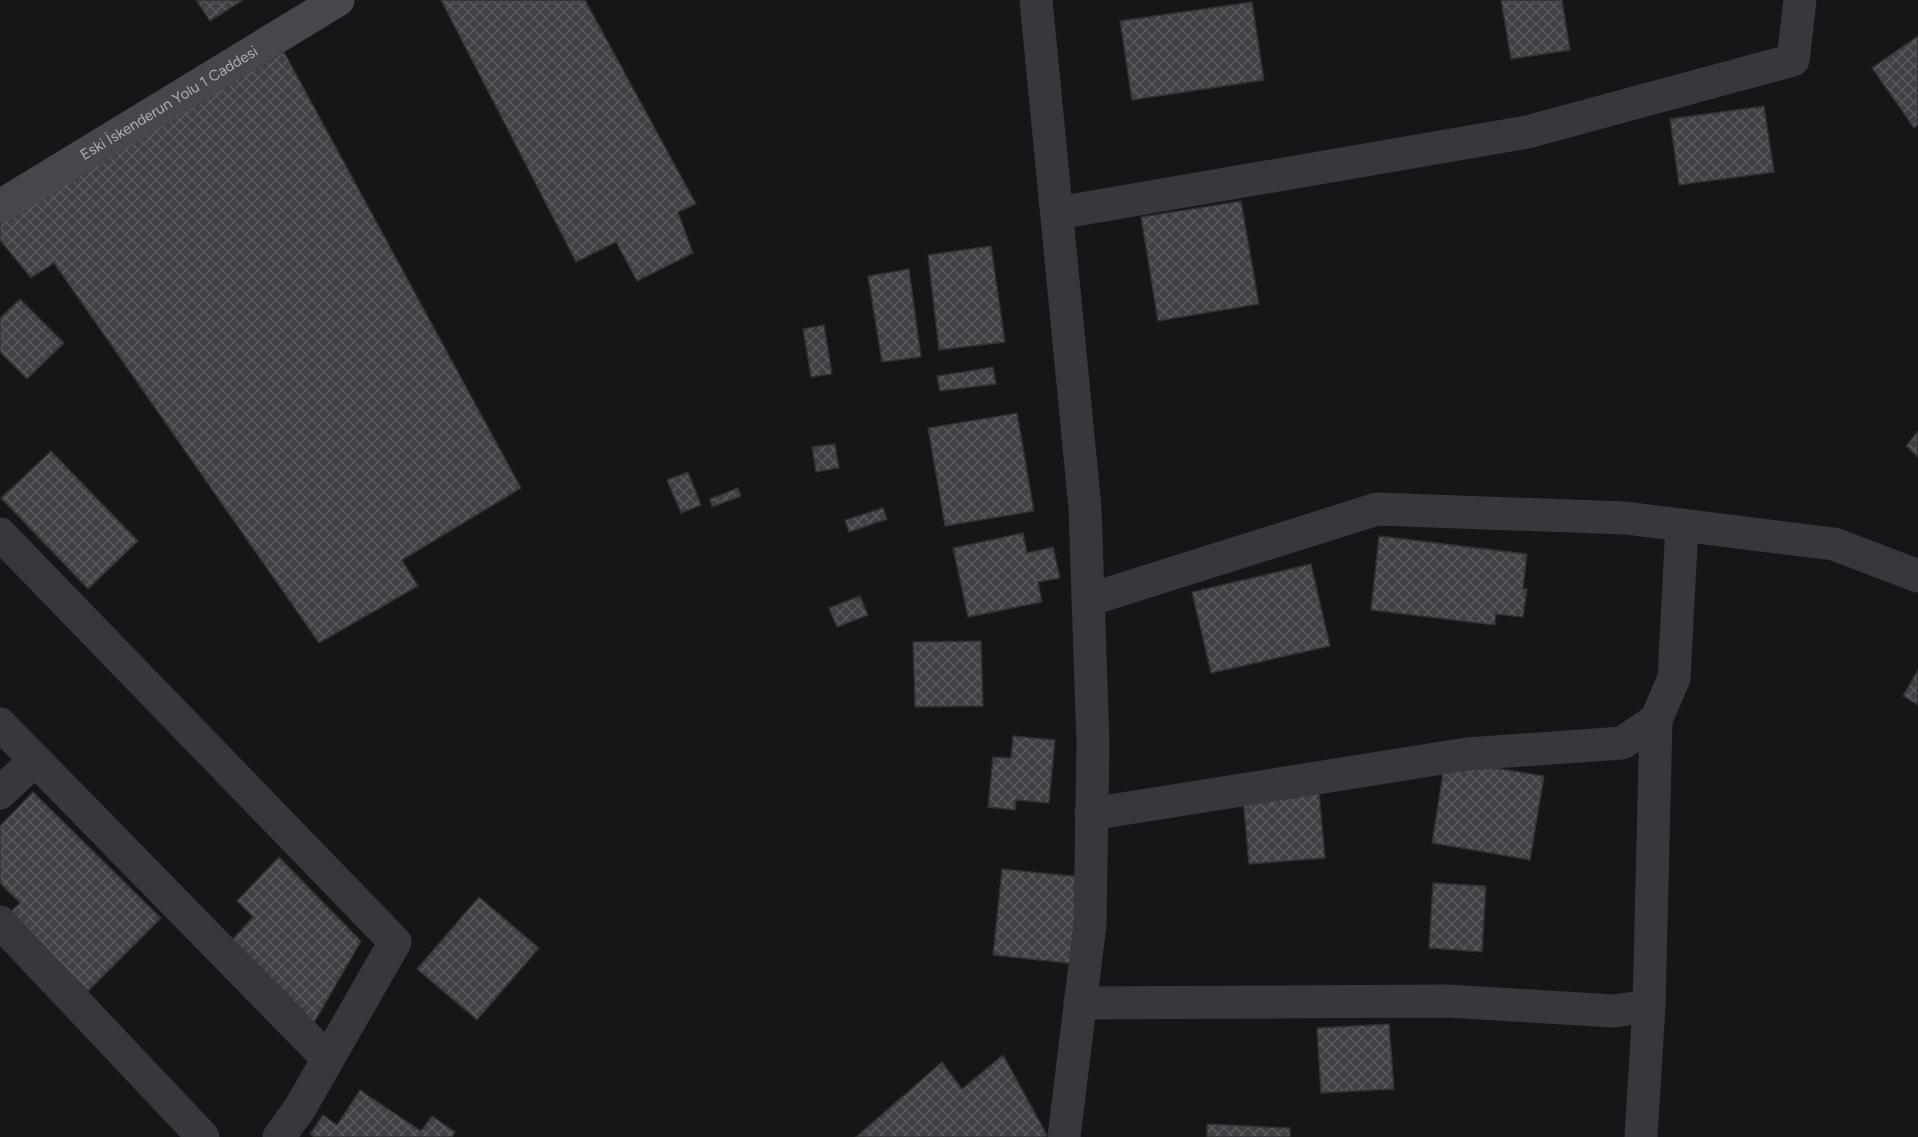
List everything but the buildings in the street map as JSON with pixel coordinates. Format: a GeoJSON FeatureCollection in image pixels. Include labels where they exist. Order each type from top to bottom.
{"type":"FeatureCollection","features":[{"type":"Feature","properties":{"kind":"street","name":"Eski İskenderun Yolu 1 Caddesi"},"geometry":{"type":"LineString","coordinates":[[0,206],[338,0]]}},
{"type":"Feature","properties":{"kind":"street"},"geometry":{"type":"LineString","coordinates":[[1036,0],[1085,508],[1093,743],[1090,924],[1064,1137]]}},
{"type":"Feature","properties":{"kind":"street"},"geometry":{"type":"LineString","coordinates":[[1058,213],[1527,132],[1793,60],[1800,0]]}},
{"type":"Feature","properties":{"kind":"street"},"geometry":{"type":"LineString","coordinates":[[1088,600],[1377,509],[1625,518],[1683,525],[1834,544],[1918,576]]}},
{"type":"Feature","properties":{"kind":"street"},"geometry":{"type":"LineString","coordinates":[[1641,1137],[1649,1006],[1656,720],[1674,678],[1683,525]]}},
{"type":"Feature","properties":{"kind":"street"},"geometry":{"type":"LineString","coordinates":[[0,534],[394,942],[328,1059],[279,1137]]}},
{"type":"Feature","properties":{"kind":"street"},"geometry":{"type":"LineString","coordinates":[[1091,813],[1467,754],[1622,743],[1656,720]]}},
{"type":"Feature","properties":{"kind":"street"},"geometry":{"type":"LineString","coordinates":[[0,724],[328,1059]]}},
{"type":"Feature","properties":{"kind":"street"},"geometry":{"type":"LineString","coordinates":[[0,793],[34,761]]}},
{"type":"Feature","properties":{"kind":"street"},"geometry":{"type":"LineString","coordinates":[[0,922],[203,1137]]}},
{"type":"Feature","properties":{"kind":"street"},"geometry":{"type":"LineString","coordinates":[[1080,1003],[1447,1001],[1614,1011],[1649,1006]]}}]}
